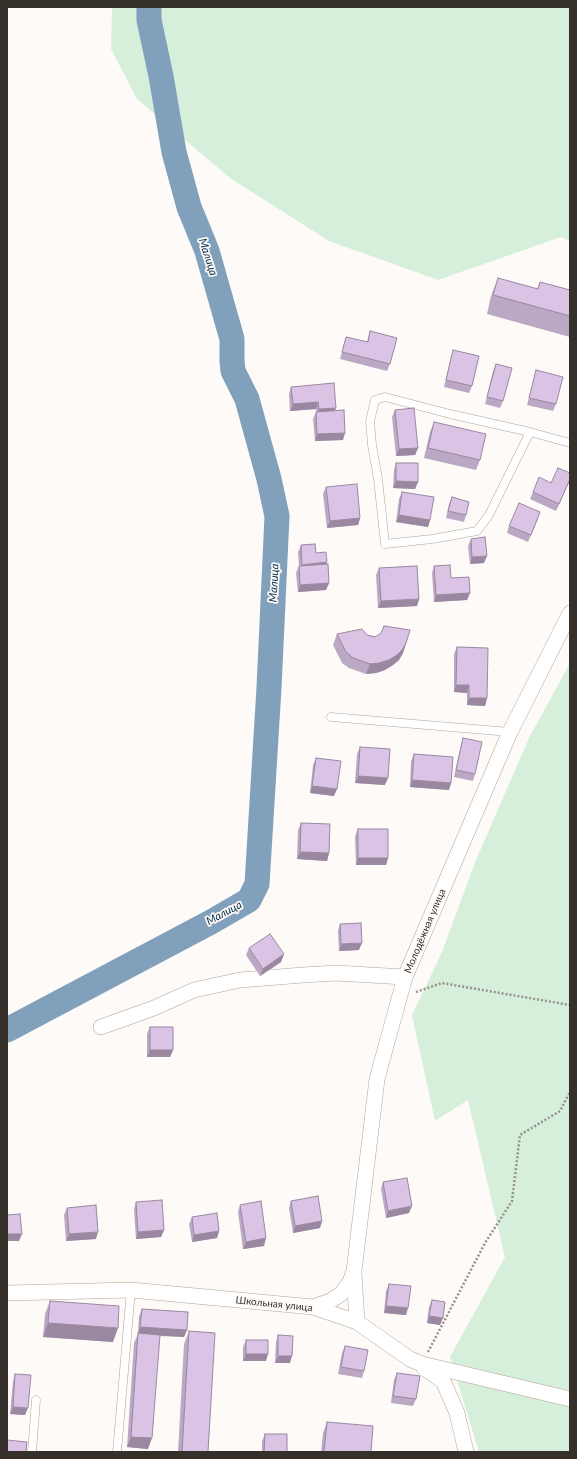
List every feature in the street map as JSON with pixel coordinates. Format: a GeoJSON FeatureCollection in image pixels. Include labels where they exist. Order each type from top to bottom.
{"type":"FeatureCollection","features":[{"type":"Feature","properties":{"kind":"street","name":"Молодёжная улица"},"geometry":{"type":"LineString","coordinates":[[358,1322],[354,1288],[354,1271],[377,1079],[405,977],[510,732],[570,613]]}},
{"type":"Feature","properties":{"kind":"street"},"geometry":{"type":"LineString","coordinates":[[102,1027],[154,1008],[194,990],[240,980],[336,974],[405,977]]}},
{"type":"Feature","properties":{"kind":"street","name":"Молодёжная улица"},"geometry":{"type":"LineString","coordinates":[[313,1307],[330,1301],[342,1294],[350,1282],[354,1271]]}},
{"type":"Feature","properties":{"kind":"street","name":"Школьная улица"},"geometry":{"type":"LineString","coordinates":[[7,1294],[131,1290],[313,1307],[358,1322],[416,1362],[570,1399]]}},
{"type":"Feature","properties":{"kind":"street"},"geometry":{"type":"LineString","coordinates":[[416,1362],[444,1381],[457,1413],[466,1452]]}},
{"type":"Feature","properties":{"kind":"lane"},"geometry":{"type":"LineString","coordinates":[[530,432],[489,515],[477,531],[432,540],[385,544],[370,421],[375,400],[386,397],[450,414],[530,432],[570,443]]}},
{"type":"Feature","properties":{"kind":"lane"},"geometry":{"type":"LineString","coordinates":[[331,717],[510,732]]}},
{"type":"Feature","properties":{"kind":"lane"},"geometry":{"type":"LineString","coordinates":[[117,1452],[131,1290]]}},
{"type":"Feature","properties":{"kind":"lane"},"geometry":{"type":"LineString","coordinates":[[32,1452],[36,1400]]}},
{"type":"Feature","properties":{"kind":"path"},"geometry":{"type":"LineString","coordinates":[[400,997],[442,983],[570,1005]]}},
{"type":"Feature","properties":{"kind":"path"},"geometry":{"type":"LineString","coordinates":[[416,1362],[485,1243],[512,1201],[520,1135],[560,1111],[570,1092]]}},
{"type":"Feature","properties":{"kind":"green space"},"geometry":{"type":"Polygon","coordinates":[[[112,7],[570,7],[570,241],[561,237],[438,280],[329,241],[230,178],[137,99],[111,49],[112,7]]]}},
{"type":"Feature","properties":{"kind":"green space"},"geometry":{"type":"Polygon","coordinates":[[[570,663],[570,1452],[479,1452],[450,1357],[505,1257],[468,1100],[435,1121],[412,1015],[442,952],[476,860],[529,738],[570,663]]]}},
{"type":"Feature","properties":{"kind":"building"},"geometry":{"type":"Polygon","coordinates":[[[498,278],[538,289],[540,282],[570,290],[570,316],[493,295],[498,278]]]}},
{"type":"Feature","properties":{"kind":"building"},"geometry":{"type":"Polygon","coordinates":[[[370,331],[397,338],[390,364],[342,352],[346,337],[368,342],[370,331]]]}},
{"type":"Feature","properties":{"kind":"building"},"geometry":{"type":"Polygon","coordinates":[[[453,350],[479,356],[472,386],[446,380],[453,350]]]}},
{"type":"Feature","properties":{"kind":"building"},"geometry":{"type":"Polygon","coordinates":[[[496,364],[512,368],[503,401],[487,397],[496,364]]]}},
{"type":"Feature","properties":{"kind":"building"},"geometry":{"type":"Polygon","coordinates":[[[536,370],[563,377],[556,404],[529,398],[536,370]]]}},
{"type":"Feature","properties":{"kind":"building"},"geometry":{"type":"Polygon","coordinates":[[[334,383],[336,408],[319,409],[318,402],[293,404],[291,387],[334,383]]]}},
{"type":"Feature","properties":{"kind":"building"},"geometry":{"type":"Polygon","coordinates":[[[414,408],[418,448],[399,449],[395,410],[414,408]]]}},
{"type":"Feature","properties":{"kind":"building"},"geometry":{"type":"Polygon","coordinates":[[[344,410],[345,433],[317,434],[316,412],[344,410]]]}},
{"type":"Feature","properties":{"kind":"building"},"geometry":{"type":"Polygon","coordinates":[[[434,422],[486,434],[480,460],[428,448],[434,422]]]}},
{"type":"Feature","properties":{"kind":"building"},"geometry":{"type":"Polygon","coordinates":[[[396,463],[418,463],[418,482],[396,481],[396,463]]]}},
{"type":"Feature","properties":{"kind":"building"},"geometry":{"type":"Polygon","coordinates":[[[558,468],[570,473],[570,479],[559,504],[533,492],[539,477],[551,483],[558,468]]]}},
{"type":"Feature","properties":{"kind":"building"},"geometry":{"type":"Polygon","coordinates":[[[357,484],[360,518],[330,521],[326,487],[357,484]]]}},
{"type":"Feature","properties":{"kind":"building"},"geometry":{"type":"Polygon","coordinates":[[[402,492],[434,497],[430,520],[399,515],[402,492]]]}},
{"type":"Feature","properties":{"kind":"building"},"geometry":{"type":"Polygon","coordinates":[[[452,497],[469,502],[466,515],[448,511],[452,497]]]}},
{"type":"Feature","properties":{"kind":"building"},"geometry":{"type":"Polygon","coordinates":[[[519,503],[540,512],[531,535],[509,526],[519,503]]]}},
{"type":"Feature","properties":{"kind":"building"},"geometry":{"type":"Polygon","coordinates":[[[485,537],[487,556],[472,557],[471,539],[485,537]]]}},
{"type":"Feature","properties":{"kind":"building"},"geometry":{"type":"Polygon","coordinates":[[[315,544],[316,553],[326,552],[327,562],[302,565],[301,545],[315,544]]]}},
{"type":"Feature","properties":{"kind":"building"},"geometry":{"type":"Polygon","coordinates":[[[328,564],[329,583],[300,585],[299,566],[328,564]]]}},
{"type":"Feature","properties":{"kind":"building"},"geometry":{"type":"Polygon","coordinates":[[[450,565],[451,578],[469,577],[470,593],[436,595],[434,566],[450,565]]]}},
{"type":"Feature","properties":{"kind":"building"},"geometry":{"type":"Polygon","coordinates":[[[417,566],[419,599],[381,601],[379,568],[417,566]]]}},
{"type":"Feature","properties":{"kind":"building"},"geometry":{"type":"Polygon","coordinates":[[[384,626],[410,630],[402,650],[389,660],[379,663],[370,664],[353,658],[346,652],[337,634],[362,629],[367,635],[375,637],[381,633],[384,626]]]}},
{"type":"Feature","properties":{"kind":"building"},"geometry":{"type":"Polygon","coordinates":[[[457,647],[488,648],[487,698],[469,698],[469,685],[456,685],[457,647]]]}},
{"type":"Feature","properties":{"kind":"building"},"geometry":{"type":"Polygon","coordinates":[[[463,738],[482,742],[475,774],[456,770],[463,738]]]}},
{"type":"Feature","properties":{"kind":"building"},"geometry":{"type":"Polygon","coordinates":[[[360,747],[390,749],[388,778],[358,776],[360,747]]]}},
{"type":"Feature","properties":{"kind":"building"},"geometry":{"type":"Polygon","coordinates":[[[414,754],[453,757],[451,783],[412,780],[414,754]]]}},
{"type":"Feature","properties":{"kind":"building"},"geometry":{"type":"Polygon","coordinates":[[[316,758],[341,761],[337,789],[312,786],[316,758]]]}},
{"type":"Feature","properties":{"kind":"building"},"geometry":{"type":"Polygon","coordinates":[[[301,823],[330,824],[329,853],[300,852],[301,823]]]}},
{"type":"Feature","properties":{"kind":"building"},"geometry":{"type":"Polygon","coordinates":[[[358,829],[388,829],[388,858],[358,858],[358,829]]]}},
{"type":"Feature","properties":{"kind":"building"},"geometry":{"type":"Polygon","coordinates":[[[361,923],[362,943],[341,944],[340,924],[361,923]]]}},
{"type":"Feature","properties":{"kind":"building"},"geometry":{"type":"Polygon","coordinates":[[[270,934],[284,954],[263,969],[249,948],[270,934]]]}},
{"type":"Feature","properties":{"kind":"building"},"geometry":{"type":"Polygon","coordinates":[[[150,1027],[173,1027],[173,1050],[150,1050],[150,1027]]]}},
{"type":"Feature","properties":{"kind":"building"},"geometry":{"type":"Polygon","coordinates":[[[407,1178],[412,1206],[388,1211],[383,1182],[407,1178]]]}},
{"type":"Feature","properties":{"kind":"building"},"geometry":{"type":"Polygon","coordinates":[[[318,1196],[322,1221],[295,1226],[291,1201],[318,1196]]]}},
{"type":"Feature","properties":{"kind":"building"},"geometry":{"type":"Polygon","coordinates":[[[162,1200],[164,1230],[138,1232],[136,1202],[162,1200]]]}},
{"type":"Feature","properties":{"kind":"building"},"geometry":{"type":"Polygon","coordinates":[[[261,1201],[266,1238],[246,1242],[240,1205],[261,1201]]]}},
{"type":"Feature","properties":{"kind":"building"},"geometry":{"type":"Polygon","coordinates":[[[96,1205],[98,1232],[69,1234],[67,1208],[96,1205]]]}},
{"type":"Feature","properties":{"kind":"building"},"geometry":{"type":"Polygon","coordinates":[[[217,1213],[219,1231],[194,1235],[192,1217],[217,1213]]]}},
{"type":"Feature","properties":{"kind":"building"},"geometry":{"type":"Polygon","coordinates":[[[20,1214],[22,1234],[7,1234],[7,1215],[20,1214]]]}},
{"type":"Feature","properties":{"kind":"building"},"geometry":{"type":"Polygon","coordinates":[[[389,1284],[411,1286],[408,1308],[386,1306],[389,1284]]]}},
{"type":"Feature","properties":{"kind":"building"},"geometry":{"type":"Polygon","coordinates":[[[432,1300],[445,1302],[443,1318],[429,1316],[432,1300]]]}},
{"type":"Feature","properties":{"kind":"building"},"geometry":{"type":"Polygon","coordinates":[[[50,1301],[119,1306],[118,1328],[48,1323],[50,1301]]]}},
{"type":"Feature","properties":{"kind":"building"},"geometry":{"type":"Polygon","coordinates":[[[142,1309],[188,1312],[187,1330],[140,1327],[142,1309]]]}},
{"type":"Feature","properties":{"kind":"building"},"geometry":{"type":"Polygon","coordinates":[[[189,1331],[215,1333],[208,1452],[182,1452],[189,1331]]]}},
{"type":"Feature","properties":{"kind":"building"},"geometry":{"type":"Polygon","coordinates":[[[138,1333],[160,1335],[152,1438],[131,1437],[138,1333]]]}},
{"type":"Feature","properties":{"kind":"building"},"geometry":{"type":"Polygon","coordinates":[[[278,1335],[293,1336],[292,1356],[278,1356],[278,1335]]]}},
{"type":"Feature","properties":{"kind":"building"},"geometry":{"type":"Polygon","coordinates":[[[246,1340],[268,1340],[268,1354],[246,1354],[246,1340]]]}},
{"type":"Feature","properties":{"kind":"building"},"geometry":{"type":"Polygon","coordinates":[[[345,1346],[368,1350],[364,1371],[341,1367],[345,1346]]]}},
{"type":"Feature","properties":{"kind":"building"},"geometry":{"type":"Polygon","coordinates":[[[397,1373],[420,1376],[416,1399],[393,1396],[397,1373]]]}},
{"type":"Feature","properties":{"kind":"building"},"geometry":{"type":"Polygon","coordinates":[[[15,1374],[31,1375],[28,1408],[13,1407],[15,1374]]]}},
{"type":"Feature","properties":{"kind":"building"},"geometry":{"type":"Polygon","coordinates":[[[327,1422],[373,1426],[371,1452],[324,1452],[327,1422]]]}},
{"type":"Feature","properties":{"kind":"building"},"geometry":{"type":"Polygon","coordinates":[[[265,1434],[287,1434],[287,1452],[264,1452],[265,1434]]]}},
{"type":"Feature","properties":{"kind":"building"},"geometry":{"type":"Polygon","coordinates":[[[7,1440],[27,1442],[26,1452],[7,1452],[7,1440]]]}},
{"type":"Feature","properties":{"kind":"waterway","name":"Малица"},"geometry":{"type":"LineString","coordinates":[[7,1030],[211,922],[249,900],[257,884],[269,688],[277,516],[269,479],[247,399],[233,371],[232,339],[207,251],[189,207],[174,152],[161,76],[149,20],[149,7]]}}]}
